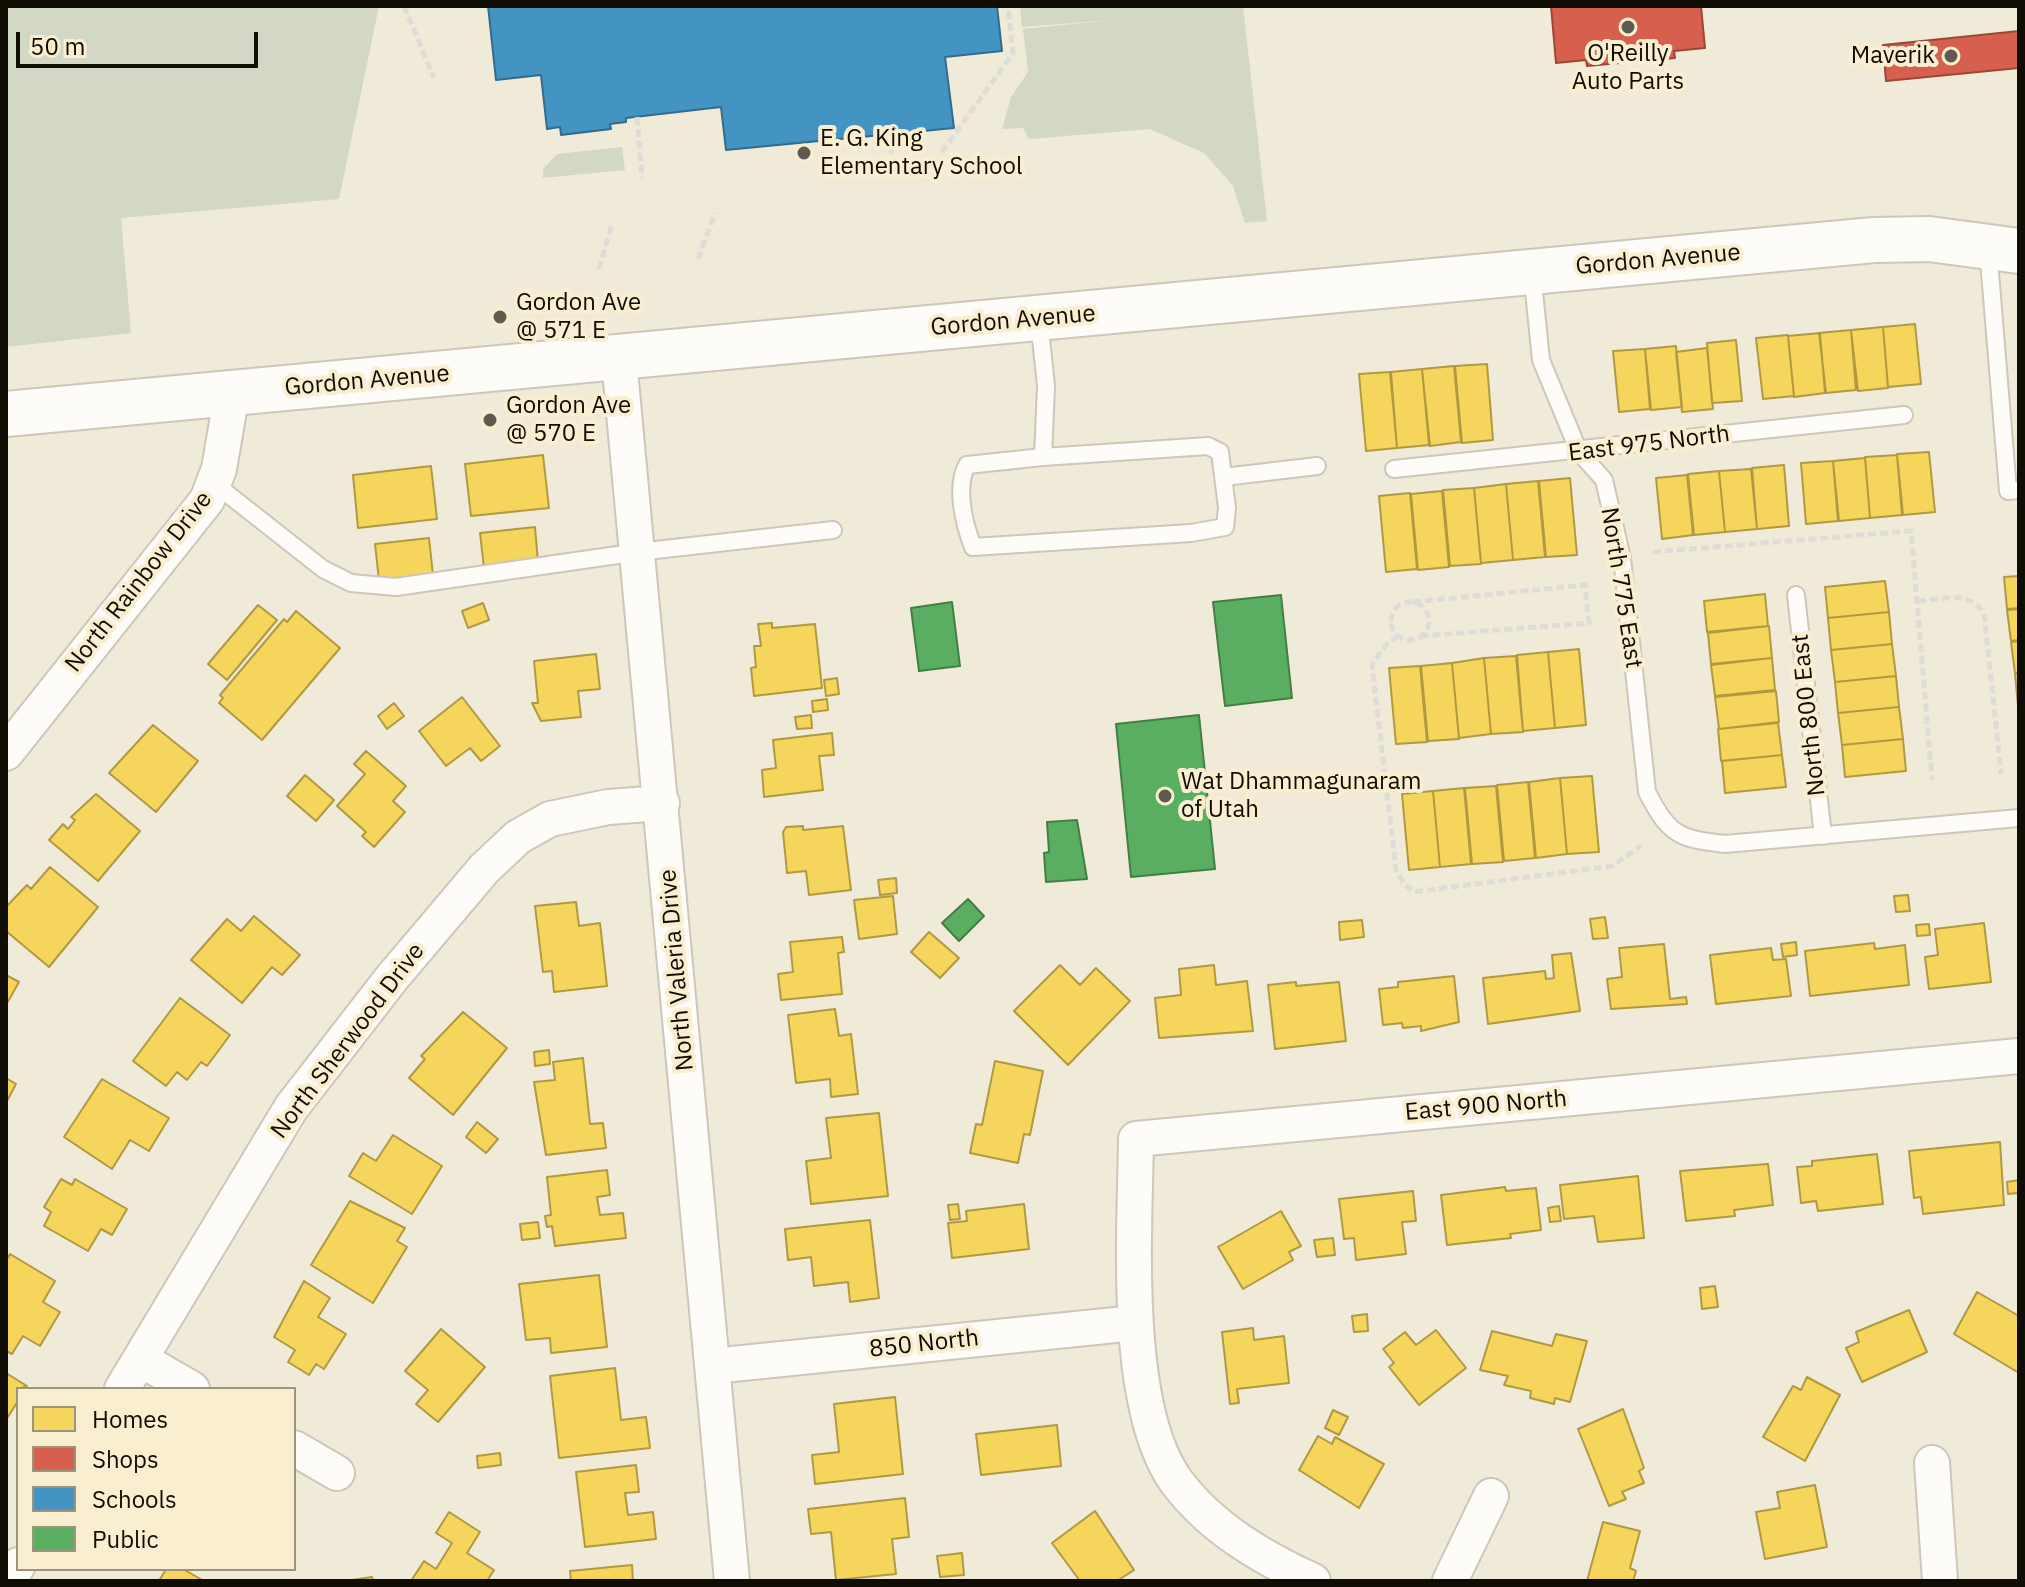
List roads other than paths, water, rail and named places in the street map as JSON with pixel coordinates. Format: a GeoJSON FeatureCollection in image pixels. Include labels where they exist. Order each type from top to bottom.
{"type":"FeatureCollection","features":[{"type":"Feature","properties":{"kind":"main road","name":"Gordon Avenue"},"geometry":{"type":"LineString","coordinates":[[6,414],[1874,240],[1929,239],[2004,248]]}},
{"type":"Feature","properties":{"kind":"street","name":"North Valeria Drive"},"geometry":{"type":"LineString","coordinates":[[619,359],[732,1581]]}},
{"type":"Feature","properties":{"kind":"street","name":"North Rainbow Drive"},"geometry":{"type":"LineString","coordinates":[[6,753],[185,531],[215,484],[232,393]]}},
{"type":"Feature","properties":{"kind":"street","name":"North Sherwood Drive"},"geometry":{"type":"LineString","coordinates":[[123,1387],[291,1108],[391,979],[484,869],[518,837],[550,819],[597,809],[662,803]]}},
{"type":"Feature","properties":{"kind":"street","name":"East 900 North"},"geometry":{"type":"LineString","coordinates":[[1135,1323],[1136,1139],[2019,1056]]}},
{"type":"Feature","properties":{"kind":"street"},"geometry":{"type":"LineString","coordinates":[[1135,1323],[1150,1423],[1176,1480],[1238,1541],[1313,1581]]}},
{"type":"Feature","properties":{"kind":"street","name":"850 North"},"geometry":{"type":"LineString","coordinates":[[713,1366],[1135,1323]]}},
{"type":"Feature","properties":{"kind":"street"},"geometry":{"type":"LineString","coordinates":[[140,1359],[189,1387]]}},
{"type":"Feature","properties":{"kind":"street"},"geometry":{"type":"LineString","coordinates":[[296,1449],[337,1473]]}},
{"type":"Feature","properties":{"kind":"street"},"geometry":{"type":"LineString","coordinates":[[1932,1463],[1940,1581]]}},
{"type":"Feature","properties":{"kind":"street"},"geometry":{"type":"LineString","coordinates":[[1450,1581],[1491,1496]]}},
{"type":"Feature","properties":{"kind":"lane"},"geometry":{"type":"LineString","coordinates":[[2004,248],[2008,491],[2019,490]]}},
{"type":"Feature","properties":{"kind":"lane","name":"North 775 East"},"geometry":{"type":"LineString","coordinates":[[1531,272],[1541,360],[1579,452],[1604,480],[1622,558],[1647,792],[1662,822],[1685,839],[1725,844],[1823,836]]}},
{"type":"Feature","properties":{"kind":"lane"},"geometry":{"type":"LineString","coordinates":[[1039,319],[1046,386],[1043,457]]}},
{"type":"Feature","properties":{"kind":"lane","name":"East 975 North"},"geometry":{"type":"LineString","coordinates":[[1394,469],[1579,452],[1904,415]]}},
{"type":"Feature","properties":{"kind":"lane"},"geometry":{"type":"LineString","coordinates":[[1208,446],[1220,452],[1225,527],[1191,533],[973,547],[967,533],[960,478],[967,465],[1043,457],[1208,446]]}},
{"type":"Feature","properties":{"kind":"lane"},"geometry":{"type":"LineString","coordinates":[[1224,477],[1317,466]]}},
{"type":"Feature","properties":{"kind":"lane"},"geometry":{"type":"LineString","coordinates":[[215,484],[323,569],[351,583],[396,587],[638,552],[833,530]]}},
{"type":"Feature","properties":{"kind":"lane","name":"North 800 East"},"geometry":{"type":"LineString","coordinates":[[1796,595],[1823,836]]}},
{"type":"Feature","properties":{"kind":"lane"},"geometry":{"type":"LineString","coordinates":[[1823,836],[2019,818]]}},
{"type":"Feature","properties":{"kind":"place","name":"O'Reilly Auto Parts"},"geometry":{"type":"Point","coordinates":[1628,27]}},
{"type":"Feature","properties":{"kind":"place","name":"Maverik"},"geometry":{"type":"Point","coordinates":[1951,56]}},
{"type":"Feature","properties":{"kind":"place","name":"E. G. King Elementary School"},"geometry":{"type":"Point","coordinates":[804,153]}},
{"type":"Feature","properties":{"kind":"place","name":"Gordon Ave @ 571 E"},"geometry":{"type":"Point","coordinates":[500,317]}},
{"type":"Feature","properties":{"kind":"place","name":"Gordon Ave @ 570 E"},"geometry":{"type":"Point","coordinates":[490,420]}},
{"type":"Feature","properties":{"kind":"place","name":"Wat Dhammagunaram of Utah"},"geometry":{"type":"Point","coordinates":[1165,796]}}]}
